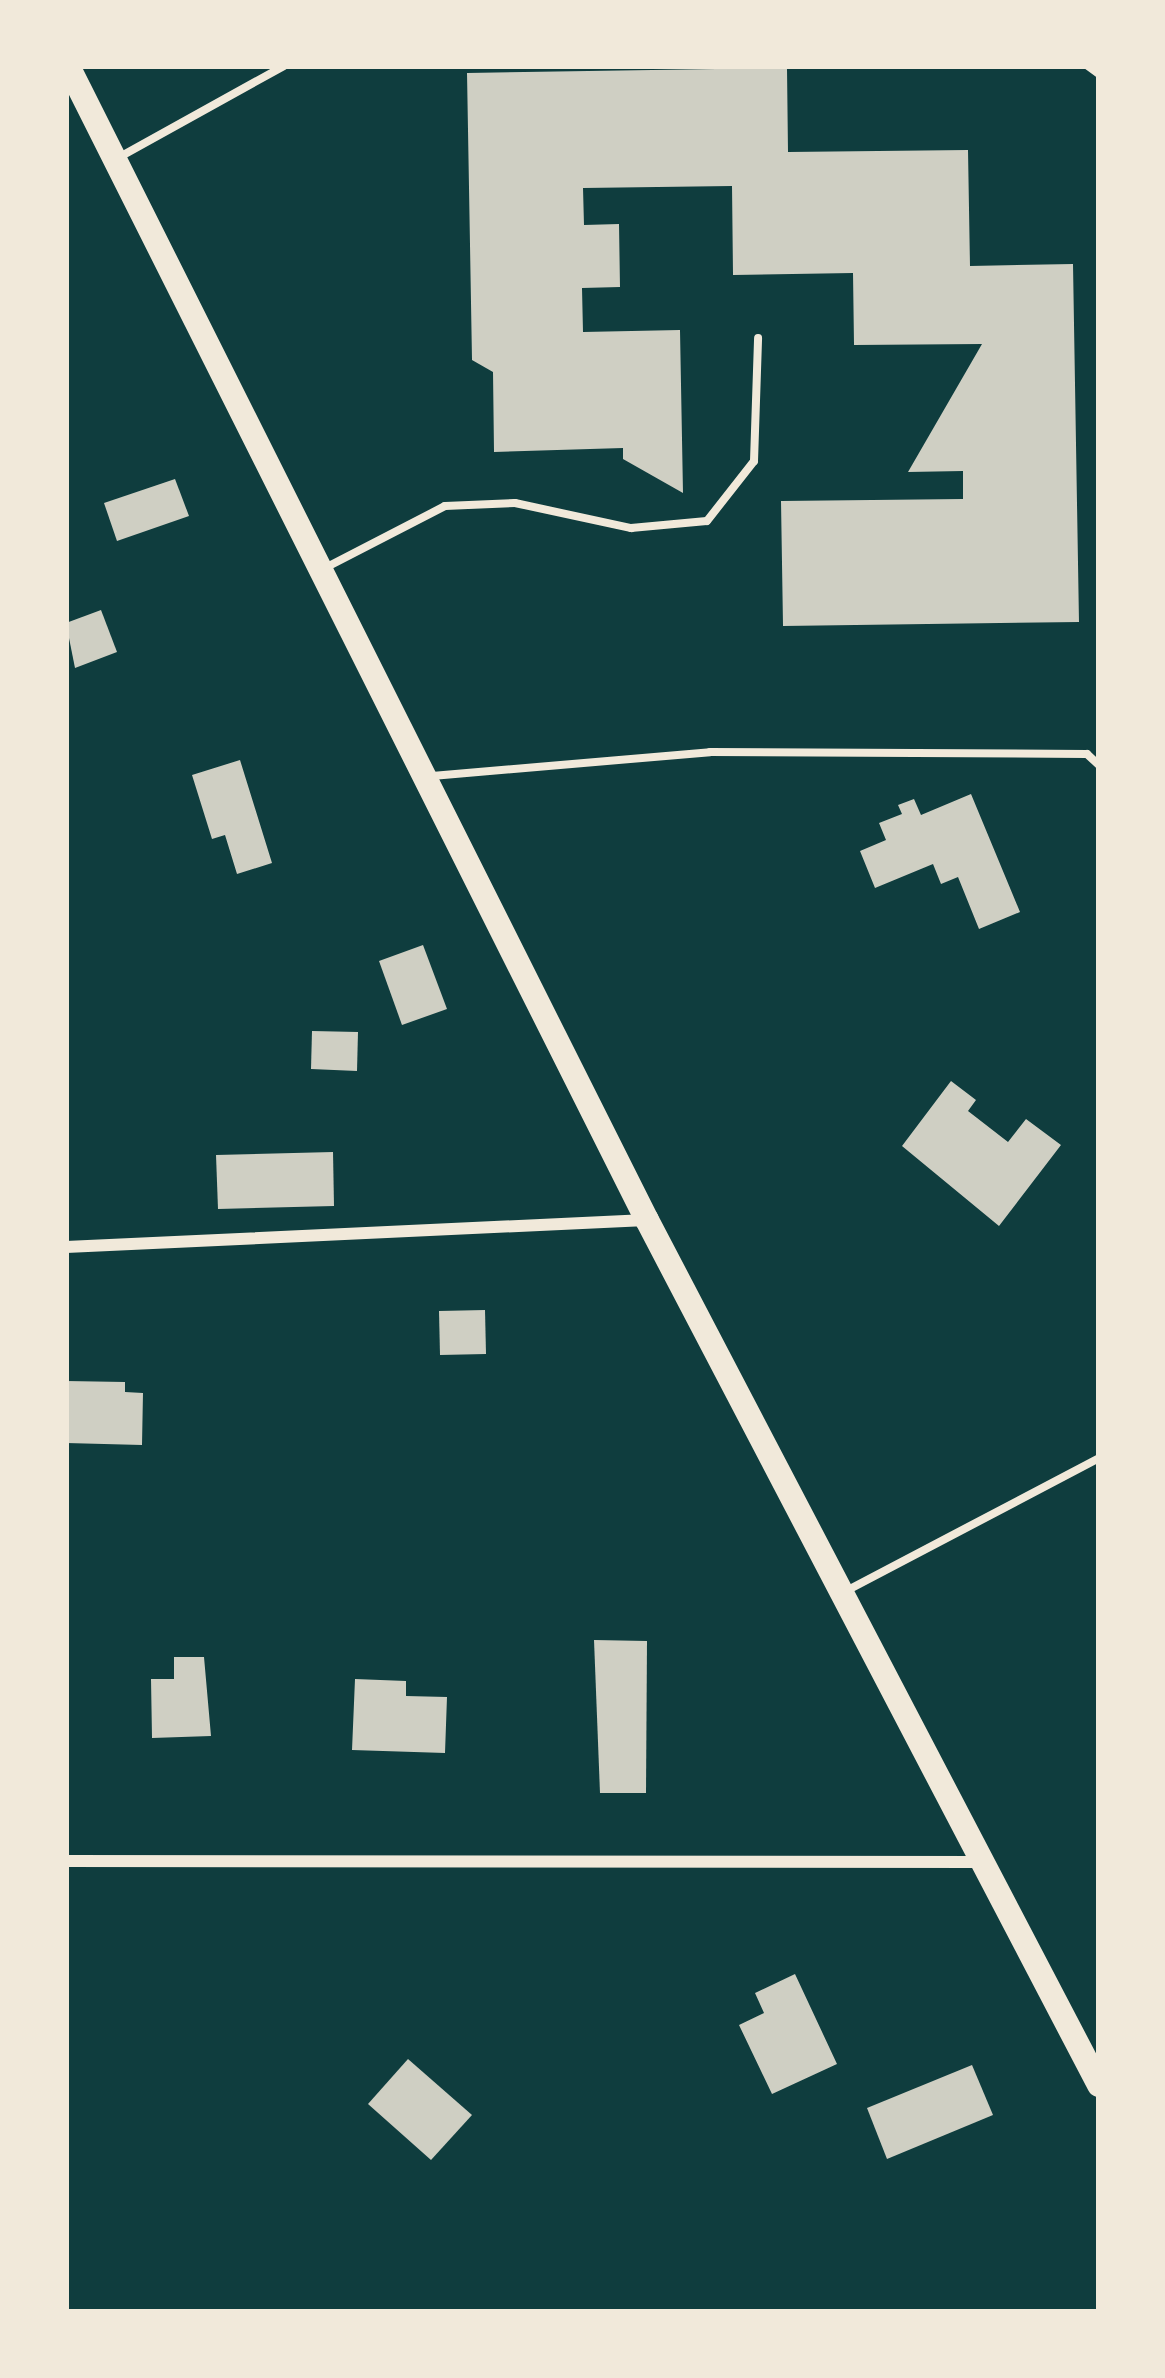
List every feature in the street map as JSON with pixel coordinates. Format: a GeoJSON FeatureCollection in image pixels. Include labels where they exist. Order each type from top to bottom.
{"type":"FeatureCollection","features":[{"type":"Feature","properties":{"kind":"main road"},"geometry":{"type":"LineString","coordinates":[[68,66],[647,1220],[987,1862],[1099,2085]]}},
{"type":"Feature","properties":{"kind":"street"},"geometry":{"type":"LineString","coordinates":[[66,1246],[647,1220]]}},
{"type":"Feature","properties":{"kind":"street"},"geometry":{"type":"LineString","coordinates":[[66,1861],[987,1862]]}},
{"type":"Feature","properties":{"kind":"lane"},"geometry":{"type":"LineString","coordinates":[[115,159],[284,66]]}},
{"type":"Feature","properties":{"kind":"lane"},"geometry":{"type":"LineString","coordinates":[[1088,66],[1099,74]]}},
{"type":"Feature","properties":{"kind":"lane"},"geometry":{"type":"LineString","coordinates":[[322,570],[445,506],[515,503],[631,528],[707,521],[754,461],[758,338]]}},
{"type":"Feature","properties":{"kind":"lane"},"geometry":{"type":"LineString","coordinates":[[424,777],[710,752],[1087,754],[1099,765]]}},
{"type":"Feature","properties":{"kind":"lane"},"geometry":{"type":"LineString","coordinates":[[844,1592],[1099,1458]]}},
{"type":"Feature","properties":{"kind":"building"},"geometry":{"type":"Polygon","coordinates":[[[787,68],[788,152],[968,150],[970,266],[1073,264],[1079,622],[783,626],[781,501],[963,499],[963,471],[908,472],[982,344],[854,345],[853,273],[733,275],[732,186],[583,188],[584,225],[619,224],[620,287],[582,288],[583,332],[680,330],[683,493],[623,459],[623,448],[494,452],[493,372],[472,360],[467,73],[787,68]]]}},
{"type":"Feature","properties":{"kind":"building"},"geometry":{"type":"Polygon","coordinates":[[[175,479],[189,516],[117,541],[104,503],[175,479]]]}},
{"type":"Feature","properties":{"kind":"building"},"geometry":{"type":"Polygon","coordinates":[[[101,610],[117,652],[75,668],[66,623],[101,610]]]}},
{"type":"Feature","properties":{"kind":"building"},"geometry":{"type":"Polygon","coordinates":[[[240,760],[272,863],[237,874],[225,835],[212,839],[192,775],[240,760]]]}},
{"type":"Feature","properties":{"kind":"building"},"geometry":{"type":"Polygon","coordinates":[[[971,794],[1020,912],[979,929],[958,877],[941,884],[933,864],[875,888],[860,851],[886,840],[879,823],[902,814],[898,805],[914,799],[921,815],[971,794]]]}},
{"type":"Feature","properties":{"kind":"building"},"geometry":{"type":"Polygon","coordinates":[[[423,945],[447,1009],[402,1025],[379,961],[423,945]]]}},
{"type":"Feature","properties":{"kind":"building"},"geometry":{"type":"Polygon","coordinates":[[[312,1031],[358,1032],[357,1071],[311,1069],[312,1031]]]}},
{"type":"Feature","properties":{"kind":"building"},"geometry":{"type":"Polygon","coordinates":[[[951,1081],[976,1100],[968,1111],[1008,1142],[1026,1119],[1061,1145],[999,1226],[902,1146],[951,1081]]]}},
{"type":"Feature","properties":{"kind":"building"},"geometry":{"type":"Polygon","coordinates":[[[333,1152],[334,1206],[218,1209],[216,1155],[333,1152]]]}},
{"type":"Feature","properties":{"kind":"building"},"geometry":{"type":"Polygon","coordinates":[[[485,1310],[486,1354],[440,1355],[439,1311],[485,1310]]]}},
{"type":"Feature","properties":{"kind":"building"},"geometry":{"type":"Polygon","coordinates":[[[66,1381],[125,1382],[125,1392],[143,1393],[142,1445],[66,1443],[66,1381]]]}},
{"type":"Feature","properties":{"kind":"building"},"geometry":{"type":"Polygon","coordinates":[[[594,1640],[647,1641],[646,1793],[600,1793],[594,1640]]]}},
{"type":"Feature","properties":{"kind":"building"},"geometry":{"type":"Polygon","coordinates":[[[174,1657],[204,1657],[211,1736],[152,1738],[151,1679],[174,1679],[174,1657]]]}},
{"type":"Feature","properties":{"kind":"building"},"geometry":{"type":"Polygon","coordinates":[[[355,1679],[406,1681],[406,1696],[447,1697],[445,1753],[352,1750],[355,1679]]]}},
{"type":"Feature","properties":{"kind":"building"},"geometry":{"type":"Polygon","coordinates":[[[795,1974],[837,2064],[772,2094],[739,2025],[764,2013],[755,1993],[795,1974]]]}},
{"type":"Feature","properties":{"kind":"building"},"geometry":{"type":"Polygon","coordinates":[[[408,2059],[472,2115],[431,2160],[368,2104],[408,2059]]]}},
{"type":"Feature","properties":{"kind":"building"},"geometry":{"type":"Polygon","coordinates":[[[972,2065],[993,2115],[887,2159],[867,2108],[972,2065]]]}}]}
